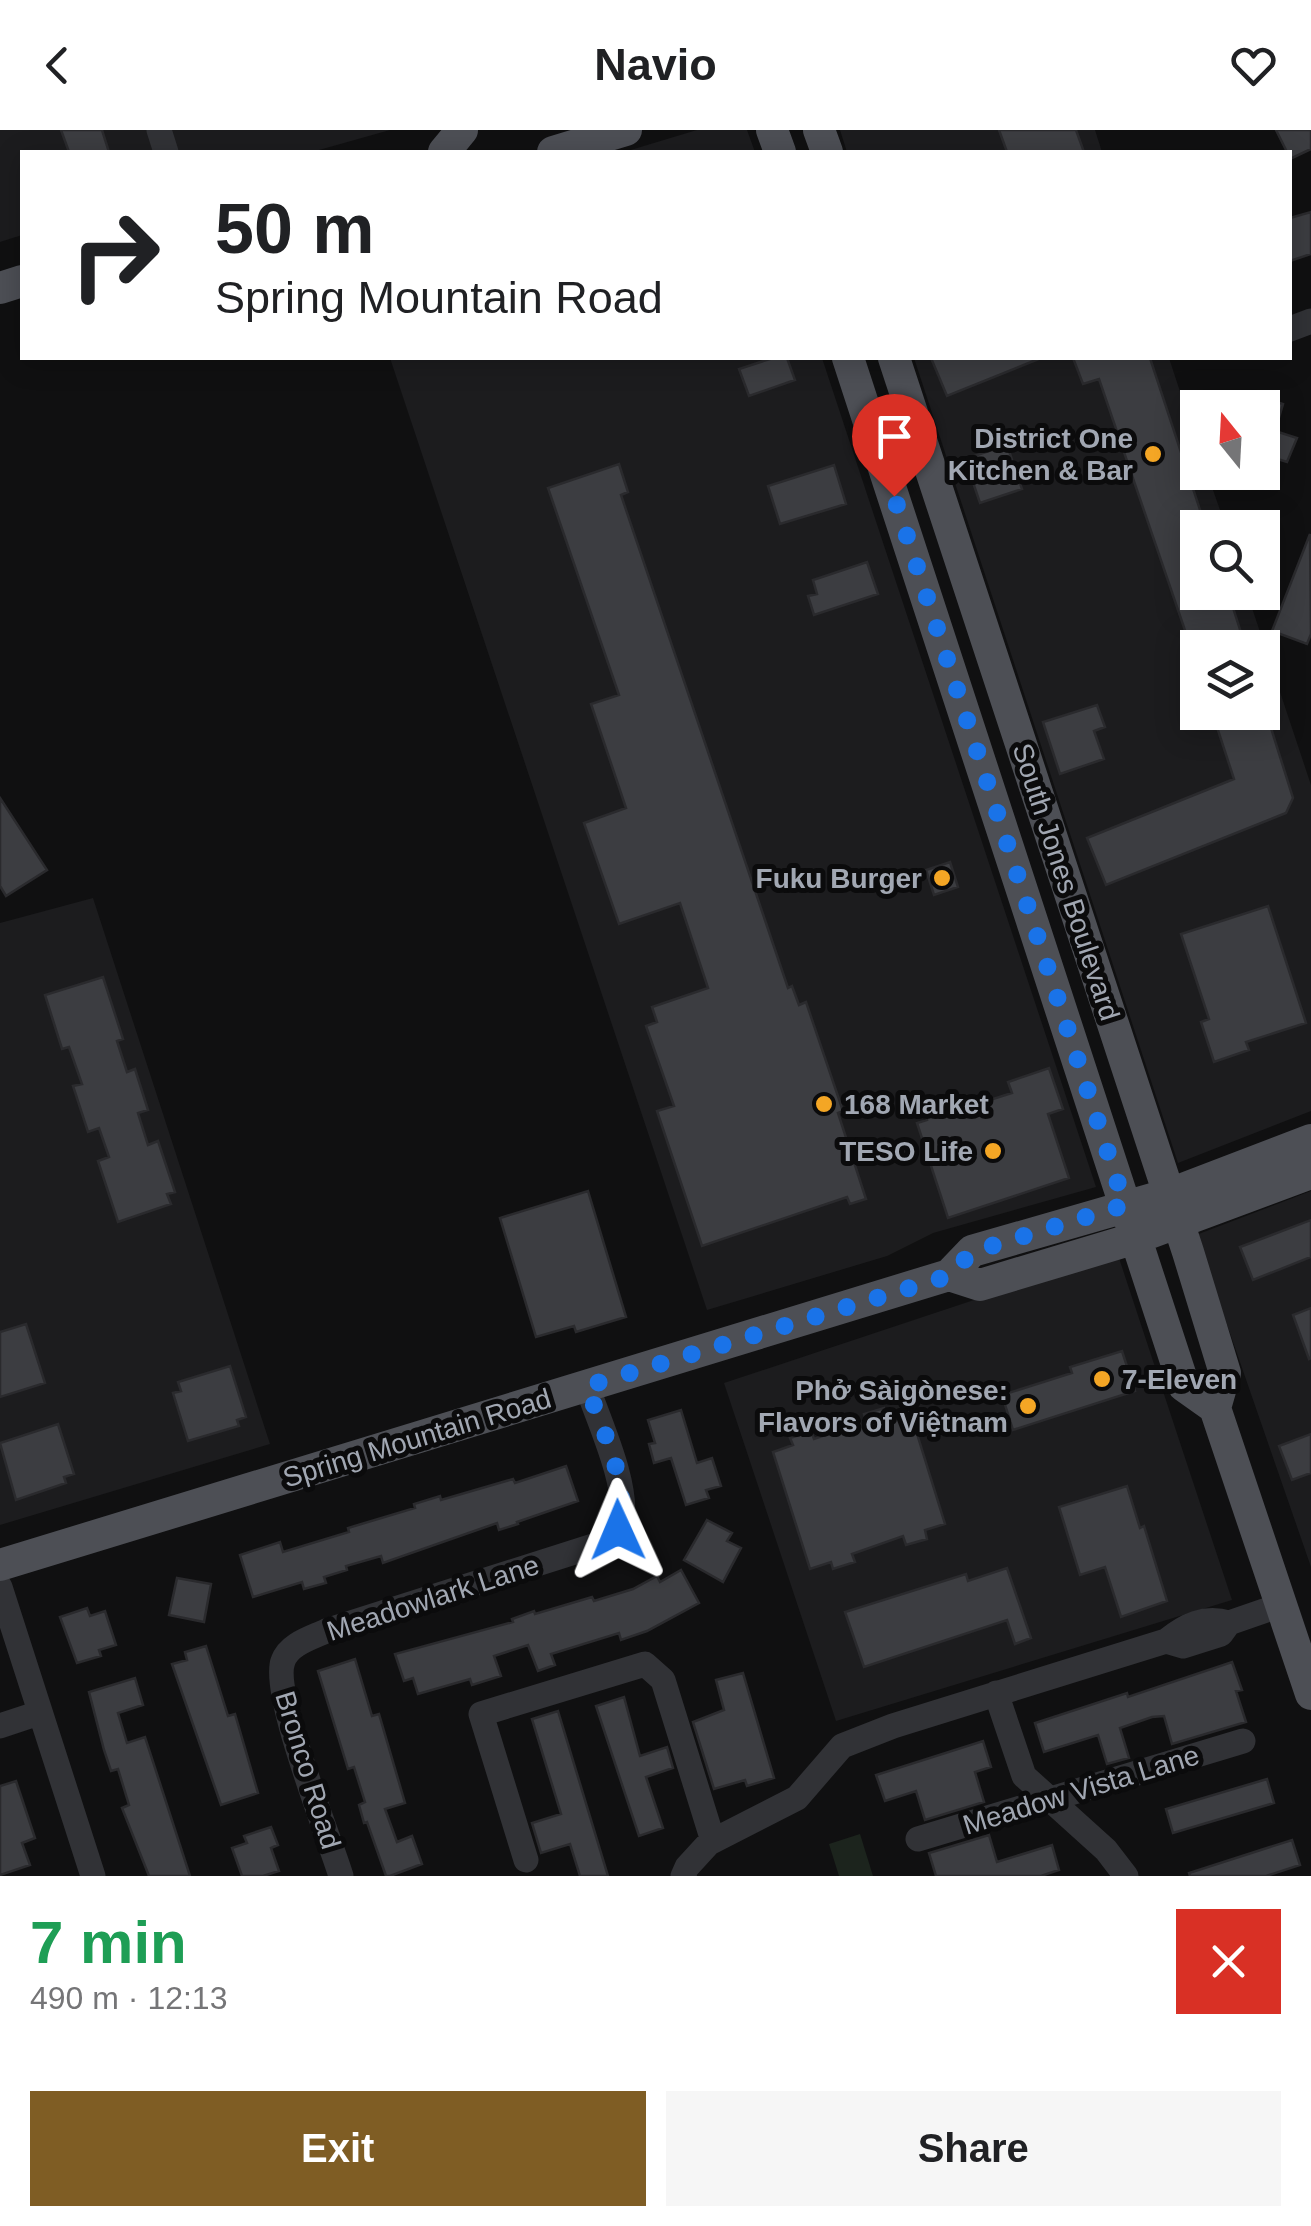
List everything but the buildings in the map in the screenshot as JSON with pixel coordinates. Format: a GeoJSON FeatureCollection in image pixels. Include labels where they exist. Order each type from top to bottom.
{"type":"FeatureCollection","features":[{"type":"Feature","properties":{"kind":"main road"},"geometry":{"type":"LineString","coordinates":[[446,150],[462,130]]}},
{"type":"Feature","properties":{"kind":"main road"},"geometry":{"type":"LineString","coordinates":[[560,150],[626,130]]}},
{"type":"Feature","properties":{"kind":"main road","name":"South Jones Boulevard"},"geometry":{"type":"LineString","coordinates":[[849,360],[1184,1386],[1215,1408],[1311,1694]]}},
{"type":"Feature","properties":{"kind":"main road","name":"South Jones Boulevard"},"geometry":{"type":"LineString","coordinates":[[895,360],[1226,1373],[1215,1408]]}},
{"type":"Feature","properties":{"kind":"main road"},"geometry":{"type":"LineString","coordinates":[[940,636],[976,607]]}},
{"type":"Feature","properties":{"kind":"main road","name":"Spring Mountain Road"},"geometry":{"type":"LineString","coordinates":[[949,1276],[980,1285],[1136,1238],[1174,1209],[1311,1140]]}},
{"type":"Feature","properties":{"kind":"main road","name":"Spring Mountain Road"},"geometry":{"type":"LineString","coordinates":[[0,1565],[949,1276],[972,1252],[1125,1205],[1174,1209],[1311,1172]]}},
{"type":"Feature","properties":{"kind":"street","name":"Meadowlark Lane"},"geometry":{"type":"LineString","coordinates":[[282,1663],[289,1650],[326,1630],[609,1541],[622,1517],[617,1477],[587,1386]]}},
{"type":"Feature","properties":{"kind":"street"},"geometry":{"type":"LineString","coordinates":[[0,1587],[94,1876]]}},
{"type":"Feature","properties":{"kind":"street"},"geometry":{"type":"LineString","coordinates":[[683,1876],[713,1842],[797,1798],[842,1746],[1166,1641],[1184,1646],[1221,1634],[1229,1623],[1281,1604]]}},
{"type":"Feature","properties":{"kind":"street","name":"Bronco Road"},"geometry":{"type":"LineString","coordinates":[[282,1663],[280,1678],[288,1714],[341,1876]]}},
{"type":"Feature","properties":{"kind":"street"},"geometry":{"type":"LineString","coordinates":[[526,1860],[481,1714],[645,1664],[662,1680],[713,1842]]}},
{"type":"Feature","properties":{"kind":"street"},"geometry":{"type":"LineString","coordinates":[[996,1693],[1024,1776],[1106,1850],[1126,1876]]}},
{"type":"Feature","properties":{"kind":"street"},"geometry":{"type":"LineString","coordinates":[[0,1726],[39,1713]]}},
{"type":"Feature","properties":{"kind":"street","name":"Meadow Vista Lane"},"geometry":{"type":"LineString","coordinates":[[918,1838],[1244,1741]]}},
{"type":"Feature","properties":{"kind":"shaded area"},"geometry":{"type":"Polygon","coordinates":[[[0,130],[390,130],[319,150],[20,150],[20,236],[0,242],[0,130]]]}},
{"type":"Feature","properties":{"kind":"shaded area"},"geometry":{"type":"Polygon","coordinates":[[[697,130],[747,130],[754,150],[631,150],[697,130]]]}},
{"type":"Feature","properties":{"kind":"shaded area"},"geometry":{"type":"Polygon","coordinates":[[[840,130],[1095,130],[1101,150],[846,150],[840,130]]]}},
{"type":"Feature","properties":{"kind":"shaded area"},"geometry":{"type":"Polygon","coordinates":[[[391,360],[823,360],[1096,1187],[933,1233],[887,1256],[707,1310],[391,360]]]}},
{"type":"Feature","properties":{"kind":"shaded area"},"geometry":{"type":"Polygon","coordinates":[[[915,360],[1170,360],[1180,391],[1180,490],[1213,490],[1220,510],[1180,510],[1180,610],[1253,610],[1259,630],[1180,630],[1180,730],[1280,730],[1280,692],[1311,785],[1311,1111],[1178,1163],[915,360]]]}},
{"type":"Feature","properties":{"kind":"shaded area"},"geometry":{"type":"Polygon","coordinates":[[[93,898],[270,1444],[0,1525],[0,923],[93,898]]]}},
{"type":"Feature","properties":{"kind":"shaded area"},"geometry":{"type":"Polygon","coordinates":[[[1311,1191],[1311,1567],[1196,1235],[1311,1191]]]}},
{"type":"Feature","properties":{"kind":"shaded area"},"geometry":{"type":"Polygon","coordinates":[[[1119,1258],[1232,1600],[836,1721],[724,1383],[989,1295],[1119,1258]]]}},
{"type":"Feature","properties":{"kind":"shaded area"},"geometry":{"type":"Polygon","coordinates":[[[860,1834],[873,1876],[839,1876],[829,1844],[860,1834]]]}},
{"type":"Feature","properties":{"kind":"place","name":"District One Kitchen & Bar"},"geometry":{"type":"Point","coordinates":[1153,454]}},
{"type":"Feature","properties":{"kind":"place","name":"Fuku Burger"},"geometry":{"type":"Point","coordinates":[942,878]}},
{"type":"Feature","properties":{"kind":"place","name":"168 Market"},"geometry":{"type":"Point","coordinates":[824,1104]}},
{"type":"Feature","properties":{"kind":"place","name":"TESO Life"},"geometry":{"type":"Point","coordinates":[993,1151]}},
{"type":"Feature","properties":{"kind":"place","name":"7-Eleven"},"geometry":{"type":"Point","coordinates":[1102,1379]}},
{"type":"Feature","properties":{"kind":"place","name":"Phở Sàigònese: Flavors of Việtnam"},"geometry":{"type":"Point","coordinates":[1028,1406]}},
{"type":"Feature","properties":{"kind":"route"},"geometry":{"type":"LineString","coordinates":[[618,1530],[622,1517],[617,1477],[587,1386],[949,1276],[972,1252],[1125,1205],[894,496]]}}]}
